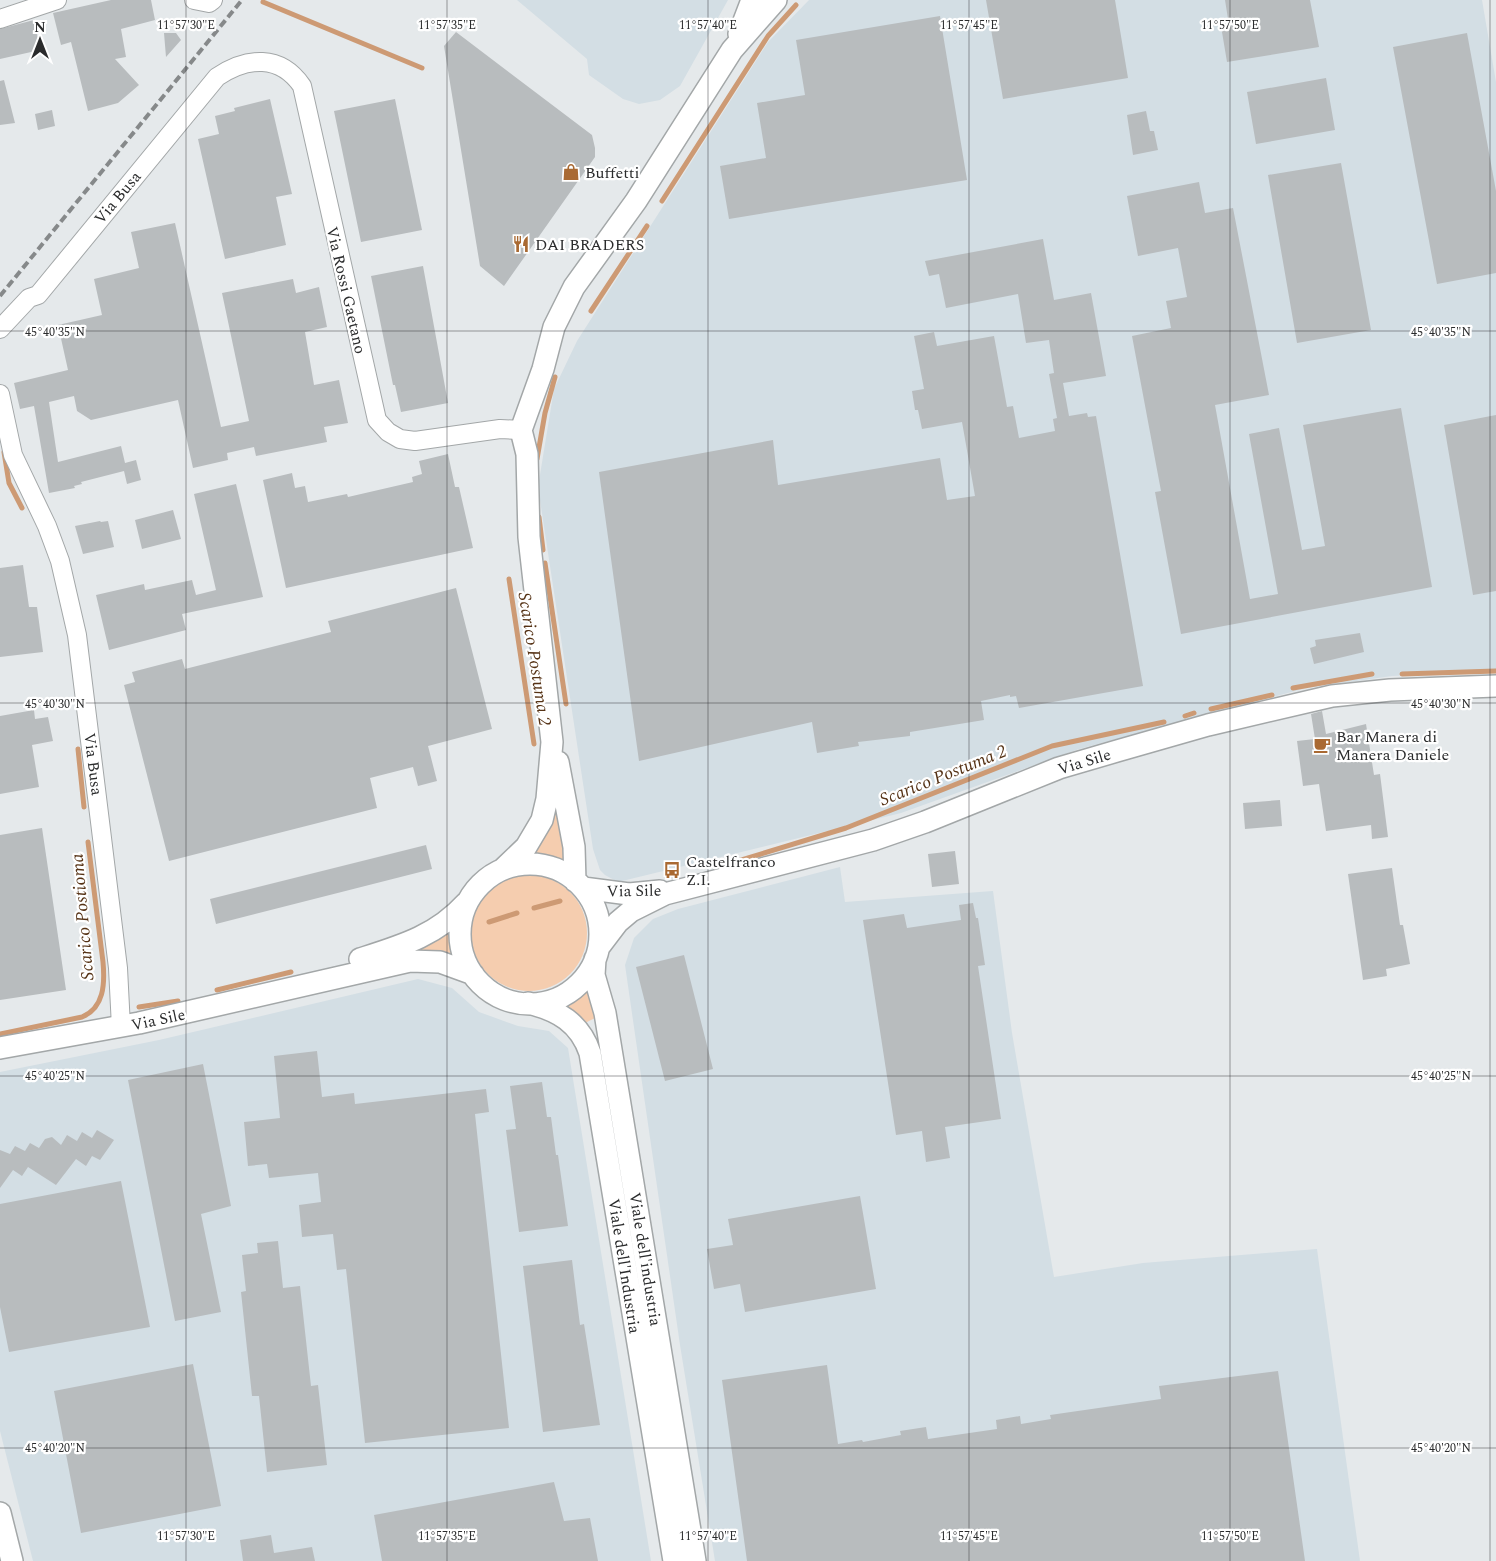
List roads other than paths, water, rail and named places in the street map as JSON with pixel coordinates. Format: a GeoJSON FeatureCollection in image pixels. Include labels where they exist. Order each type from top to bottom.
{"type":"FeatureCollection","features":[{"type":"Feature","properties":{"kind":"street"},"geometry":{"type":"LineString","coordinates":[[0,19],[57,0]]}},
{"type":"Feature","properties":{"kind":"street"},"geometry":{"type":"LineString","coordinates":[[194,0],[209,3],[213,0]]}},
{"type":"Feature","properties":{"kind":"street"},"geometry":{"type":"LineString","coordinates":[[732,50],[752,0]]}},
{"type":"Feature","properties":{"kind":"street"},"geometry":{"type":"LineString","coordinates":[[579,885],[574,848],[552,742],[529,537],[527,454],[522,430],[543,369],[554,326],[574,287],[636,201],[732,50],[776,0]]}},
{"type":"Feature","properties":{"kind":"street","name":"Via Rossi Gaetano"},"geometry":{"type":"LineString","coordinates":[[235,65],[256,62],[275,65],[290,70],[302,86],[377,420],[394,435],[415,441],[500,429],[522,430]]}},
{"type":"Feature","properties":{"kind":"street","name":"Via Busa"},"geometry":{"type":"LineString","coordinates":[[0,329],[28,298],[38,295],[217,76],[235,65]]}},
{"type":"Feature","properties":{"kind":"street","name":"Via Busa"},"geometry":{"type":"LineString","coordinates":[[0,394],[13,456],[47,526],[60,561],[77,635],[117,961],[121,1027]]}},
{"type":"Feature","properties":{"kind":"street","name":"Via Sile"},"geometry":{"type":"LineString","coordinates":[[597,953],[618,922],[631,911],[648,901],[684,888],[873,840],[925,822],[1059,768],[1181,732],[1288,704],[1332,696],[1370,692],[1496,686]]}},
{"type":"Feature","properties":{"kind":"street"},"geometry":{"type":"LineString","coordinates":[[503,870],[524,864],[541,865],[557,870],[579,885],[593,904],[599,920],[597,953],[585,978],[569,992],[550,1001],[528,1004],[507,1000],[488,990],[473,974],[463,954],[460,931],[464,909],[470,899],[484,882],[503,870],[526,848],[542,820],[547,799],[552,742]]}},
{"type":"Feature","properties":{"kind":"street","name":"Via Sile"},"geometry":{"type":"LineString","coordinates":[[579,885],[630,894],[684,888]]}},
{"type":"Feature","properties":{"kind":"street","name":"Via Sile"},"geometry":{"type":"LineString","coordinates":[[305,984],[349,962],[404,946],[422,938],[448,921],[470,899]]}},
{"type":"Feature","properties":{"kind":"street","name":"Viale dell'industria"},"geometry":{"type":"LineString","coordinates":[[597,953],[594,975],[605,1013],[695,1561]]}},
{"type":"Feature","properties":{"kind":"street","name":"Via Sile"},"geometry":{"type":"LineString","coordinates":[[3,1048],[121,1027],[305,984],[422,960],[440,962],[473,974]]}},
{"type":"Feature","properties":{"kind":"street","name":"Viale dell'Industria"},"geometry":{"type":"LineString","coordinates":[[528,1004],[559,1014],[574,1025],[584,1037],[590,1053],[674,1561]]}},
{"type":"Feature","properties":{"kind":"street"},"geometry":{"type":"LineString","coordinates":[[0,1513],[12,1561]]}},
{"type":"Feature","properties":{"kind":"waterway"},"geometry":{"type":"LineString","coordinates":[[263,2],[422,68]]}},
{"type":"Feature","properties":{"kind":"waterway"},"geometry":{"type":"LineString","coordinates":[[662,201],[768,36],[796,5]]}},
{"type":"Feature","properties":{"kind":"waterway"},"geometry":{"type":"LineString","coordinates":[[591,311],[647,226]]}},
{"type":"Feature","properties":{"kind":"waterway"},"geometry":{"type":"LineString","coordinates":[[537,459],[545,413],[555,377]]}},
{"type":"Feature","properties":{"kind":"waterway","name":"Scarico Postioma"},"geometry":{"type":"LineString","coordinates":[[4,452],[9,483],[22,508]]}},
{"type":"Feature","properties":{"kind":"waterway"},"geometry":{"type":"LineString","coordinates":[[539,517],[543,550]]}},
{"type":"Feature","properties":{"kind":"waterway"},"geometry":{"type":"LineString","coordinates":[[545,563],[566,704]]}},
{"type":"Feature","properties":{"kind":"waterway","name":"Scarico Postuma 2"},"geometry":{"type":"LineString","coordinates":[[509,579],[534,744]]}},
{"type":"Feature","properties":{"kind":"waterway","name":"Scarico Postuma 2"},"geometry":{"type":"LineString","coordinates":[[1402,674],[1496,671]]}},
{"type":"Feature","properties":{"kind":"waterway","name":"Scarico Postuma 2"},"geometry":{"type":"LineString","coordinates":[[1293,688],[1372,674]]}},
{"type":"Feature","properties":{"kind":"waterway","name":"Scarico Postuma 2"},"geometry":{"type":"LineString","coordinates":[[1211,709],[1272,695]]}},
{"type":"Feature","properties":{"kind":"waterway","name":"Scarico Postuma 2"},"geometry":{"type":"LineString","coordinates":[[1185,716],[1194,713]]}},
{"type":"Feature","properties":{"kind":"waterway","name":"Scarico Postuma 2"},"geometry":{"type":"LineString","coordinates":[[735,862],[846,828],[1052,746],[1164,722]]}},
{"type":"Feature","properties":{"kind":"waterway","name":"Scarico Postioma"},"geometry":{"type":"LineString","coordinates":[[78,749],[84,807]]}},
{"type":"Feature","properties":{"kind":"waterway","name":"Scarico Postioma"},"geometry":{"type":"LineString","coordinates":[[0,1034],[82,1017],[95,1008],[99,1001],[102,994],[104,970],[88,842]]}},
{"type":"Feature","properties":{"kind":"waterway","name":"Scarico Postuma 2"},"geometry":{"type":"LineString","coordinates":[[534,908],[560,901]]}},
{"type":"Feature","properties":{"kind":"waterway"},"geometry":{"type":"LineString","coordinates":[[489,922],[517,913]]}},
{"type":"Feature","properties":{"kind":"waterway"},"geometry":{"type":"LineString","coordinates":[[217,990],[291,972]]}},
{"type":"Feature","properties":{"kind":"waterway"},"geometry":{"type":"LineString","coordinates":[[139,1007],[178,1001]]}},
{"type":"Feature","properties":{"kind":"railway"},"geometry":{"type":"LineString","coordinates":[[0,296],[242,0]]}},
{"type":"Feature","properties":{"kind":"place","name":"Buffetti"},"geometry":{"type":"Point","coordinates":[571,172]}},
{"type":"Feature","properties":{"kind":"place","name":"DAI BRADERS"},"geometry":{"type":"Point","coordinates":[521,244]}},
{"type":"Feature","properties":{"kind":"place","name":"Bar Manera di Manera Daniele"},"geometry":{"type":"Point","coordinates":[1322,745]}},
{"type":"Feature","properties":{"kind":"place","name":"Castelfranco Z.I."},"geometry":{"type":"Point","coordinates":[672,870]}}]}
